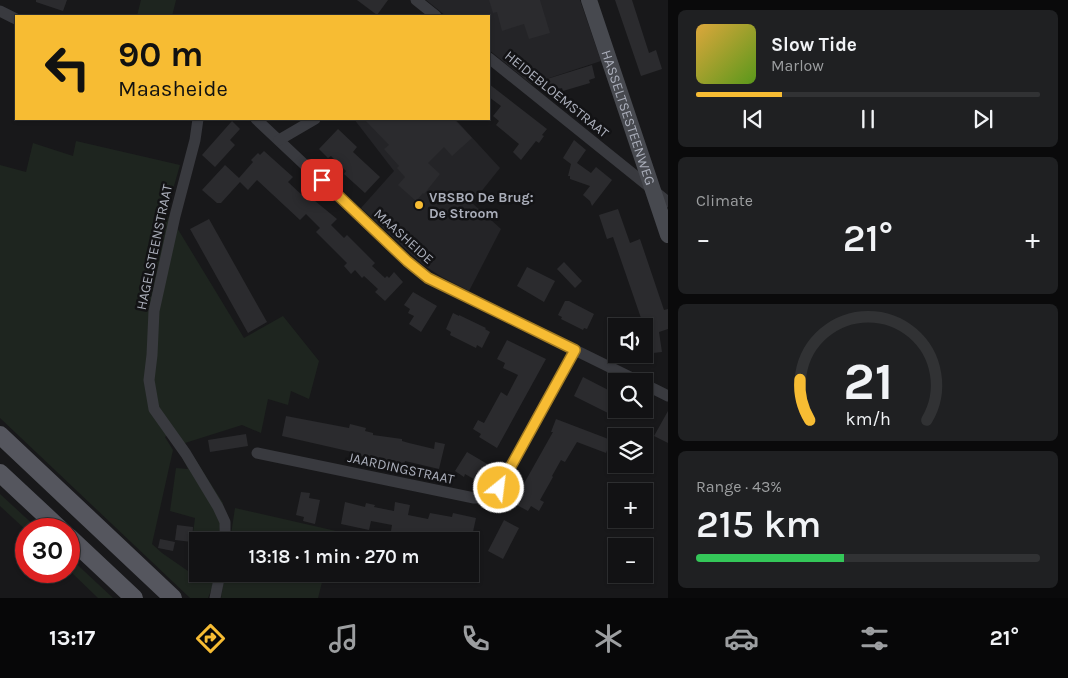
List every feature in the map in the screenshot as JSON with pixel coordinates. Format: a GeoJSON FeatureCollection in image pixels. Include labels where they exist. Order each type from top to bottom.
{"type":"FeatureCollection","features":[{"type":"Feature","properties":{"kind":"main road"},"geometry":{"type":"LineString","coordinates":[[0,435],[173,598]]}},
{"type":"Feature","properties":{"kind":"main road"},"geometry":{"type":"LineString","coordinates":[[0,473],[48,518]]}},
{"type":"Feature","properties":{"kind":"main road"},"geometry":{"type":"LineString","coordinates":[[80,547],[134,598]]}},
{"type":"Feature","properties":{"kind":"street"},"geometry":{"type":"LineString","coordinates":[[416,0],[435,15]]}},
{"type":"Feature","properties":{"kind":"street","name":"HASSELTSESTEENWEG"},"geometry":{"type":"LineString","coordinates":[[589,0],[668,235]]}},
{"type":"Feature","properties":{"kind":"street"},"geometry":{"type":"LineString","coordinates":[[0,11],[15,18]]}},
{"type":"Feature","properties":{"kind":"street","name":"HEIDEBLOEMSTRAAT"},"geometry":{"type":"LineString","coordinates":[[490,59],[668,202]]}},
{"type":"Feature","properties":{"kind":"street","name":"HAGELSTEENSTRAAT"},"geometry":{"type":"LineString","coordinates":[[198,120],[195,140],[174,216],[154,311],[149,380],[154,409],[186,454],[218,507],[224,522],[224,532]]}},
{"type":"Feature","properties":{"kind":"street","name":"MAASHEIDE"},"geometry":{"type":"LineString","coordinates":[[257,120],[407,261],[428,278],[622,373]]}},
{"type":"Feature","properties":{"kind":"street"},"geometry":{"type":"LineString","coordinates":[[279,140],[313,120]]}},
{"type":"Feature","properties":{"kind":"street","name":"JAARDINGSTRAAT"},"geometry":{"type":"LineString","coordinates":[[257,453],[474,498],[487,498],[492,496],[499,488],[575,350]]}},
{"type":"Feature","properties":{"kind":"street"},"geometry":{"type":"LineString","coordinates":[[653,388],[668,396]]}},
{"type":"Feature","properties":{"kind":"street"},"geometry":{"type":"LineString","coordinates":[[215,598],[218,582]]}},
{"type":"Feature","properties":{"kind":"shaded area"},"geometry":{"type":"Polygon","coordinates":[[[141,0],[176,0],[172,15],[137,15],[141,0]]]}},
{"type":"Feature","properties":{"kind":"shaded area"},"geometry":{"type":"Polygon","coordinates":[[[426,0],[580,0],[601,61],[531,84],[490,51],[490,15],[445,15],[426,0]]]}},
{"type":"Feature","properties":{"kind":"shaded area","name":"VBSBO De Brug: De Stroom"},"geometry":{"type":"Polygon","coordinates":[[[355,120],[456,120],[500,168],[472,203],[501,229],[469,291],[423,265],[361,208],[394,171],[355,120]]]}},
{"type":"Feature","properties":{"kind":"shaded area"},"geometry":{"type":"Polygon","coordinates":[[[76,141],[180,165],[166,214],[179,231],[244,338],[283,316],[319,361],[309,399],[291,391],[288,405],[268,399],[261,433],[242,425],[185,443],[223,503],[219,532],[193,532],[195,518],[170,511],[176,468],[188,469],[177,448],[173,431],[165,437],[173,450],[152,544],[188,571],[189,563],[189,582],[213,582],[208,598],[190,598],[0,418],[0,165],[26,172],[33,143],[73,156],[76,141]]]}},
{"type":"Feature","properties":{"kind":"shaded area"},"geometry":{"type":"Polygon","coordinates":[[[0,494],[26,518],[15,518],[15,520],[0,506],[0,494]]]}},
{"type":"Feature","properties":{"kind":"shaded area"},"geometry":{"type":"Polygon","coordinates":[[[235,508],[336,531],[336,532],[231,532],[235,508]]]}},
{"type":"Feature","properties":{"kind":"shaded area"},"geometry":{"type":"Polygon","coordinates":[[[80,567],[113,598],[98,598],[80,581],[80,567]]]}},
{"type":"Feature","properties":{"kind":"shaded area"},"geometry":{"type":"Polygon","coordinates":[[[224,582],[322,582],[318,598],[221,598],[224,582]]]}},
{"type":"Feature","properties":{"kind":"building"},"geometry":{"type":"Polygon","coordinates":[[[36,0],[67,0],[63,11],[36,2],[36,0]]]}},
{"type":"Feature","properties":{"kind":"building"},"geometry":{"type":"Polygon","coordinates":[[[357,0],[388,0],[377,15],[357,0]]]}},
{"type":"Feature","properties":{"kind":"building"},"geometry":{"type":"Polygon","coordinates":[[[489,0],[540,0],[550,33],[529,39],[524,24],[502,31],[497,12],[493,13],[489,0]]]}},
{"type":"Feature","properties":{"kind":"building"},"geometry":{"type":"Polygon","coordinates":[[[615,0],[632,0],[649,53],[656,50],[662,69],[641,76],[615,0]]]}},
{"type":"Feature","properties":{"kind":"building"},"geometry":{"type":"Polygon","coordinates":[[[592,65],[595,78],[589,80],[590,83],[563,91],[562,88],[551,92],[547,79],[592,65]]]}},
{"type":"Feature","properties":{"kind":"building"},"geometry":{"type":"Polygon","coordinates":[[[490,85],[547,129],[539,143],[536,141],[521,160],[513,152],[519,144],[496,125],[499,121],[493,116],[501,106],[490,98],[490,85]]]}},
{"type":"Feature","properties":{"kind":"building"},"geometry":{"type":"Polygon","coordinates":[[[365,120],[455,120],[472,138],[452,156],[444,147],[428,163],[440,174],[416,201],[398,185],[405,177],[397,168],[399,166],[384,149],[389,145],[365,120]]]}},
{"type":"Feature","properties":{"kind":"building"},"geometry":{"type":"Polygon","coordinates":[[[232,121],[240,129],[230,140],[235,145],[215,167],[202,155],[232,121]]]}},
{"type":"Feature","properties":{"kind":"building"},"geometry":{"type":"Polygon","coordinates":[[[338,129],[357,147],[353,152],[380,177],[365,193],[344,174],[346,171],[331,156],[328,158],[319,149],[338,129]]]}},
{"type":"Feature","properties":{"kind":"building"},"geometry":{"type":"Polygon","coordinates":[[[574,140],[586,150],[577,163],[591,173],[596,167],[612,180],[592,206],[590,201],[583,195],[590,186],[570,179],[570,176],[568,176],[571,164],[563,158],[574,140]]]}},
{"type":"Feature","properties":{"kind":"building"},"geometry":{"type":"Polygon","coordinates":[[[264,151],[293,177],[288,182],[303,196],[307,198],[309,196],[337,219],[331,225],[344,238],[347,235],[375,263],[372,266],[385,278],[387,276],[389,278],[394,272],[403,282],[385,301],[375,292],[378,289],[364,276],[362,278],[355,270],[351,274],[344,266],[347,263],[316,232],[320,228],[306,214],[300,220],[257,180],[248,190],[240,182],[221,203],[217,203],[202,190],[225,165],[239,178],[253,162],[251,160],[258,153],[260,155],[264,151]]]}},
{"type":"Feature","properties":{"kind":"building"},"geometry":{"type":"Polygon","coordinates":[[[618,209],[630,243],[640,239],[664,310],[668,309],[668,329],[659,332],[662,352],[653,353],[653,318],[641,318],[613,237],[607,239],[599,215],[618,209]]]}},
{"type":"Feature","properties":{"kind":"building"},"geometry":{"type":"Polygon","coordinates":[[[209,219],[267,322],[248,333],[190,229],[209,219]]]}},
{"type":"Feature","properties":{"kind":"building"},"geometry":{"type":"Polygon","coordinates":[[[564,262],[582,281],[575,288],[557,269],[564,262]]]}},
{"type":"Feature","properties":{"kind":"building"},"geometry":{"type":"Polygon","coordinates":[[[527,267],[555,281],[544,302],[517,286],[527,267]]]}},
{"type":"Feature","properties":{"kind":"building"},"geometry":{"type":"Polygon","coordinates":[[[413,292],[437,306],[421,332],[409,324],[414,316],[408,313],[410,309],[404,305],[413,292]]]}},
{"type":"Feature","properties":{"kind":"building"},"geometry":{"type":"Polygon","coordinates":[[[565,301],[569,301],[594,314],[587,329],[584,328],[583,330],[561,319],[562,317],[558,315],[565,301]]]}},
{"type":"Feature","properties":{"kind":"building"},"geometry":{"type":"Polygon","coordinates":[[[453,313],[486,328],[490,332],[482,348],[477,345],[476,348],[450,335],[451,332],[446,329],[453,313]]]}},
{"type":"Feature","properties":{"kind":"building"},"geometry":{"type":"Polygon","coordinates":[[[507,340],[546,359],[497,448],[479,437],[481,434],[473,429],[478,420],[484,423],[501,392],[507,396],[518,375],[503,368],[505,363],[497,359],[507,340]]]}},
{"type":"Feature","properties":{"kind":"building"},"geometry":{"type":"Polygon","coordinates":[[[583,377],[608,390],[608,413],[574,396],[583,377]]]}},
{"type":"Feature","properties":{"kind":"building"},"geometry":{"type":"Polygon","coordinates":[[[668,411],[668,443],[654,436],[668,411]]]}},
{"type":"Feature","properties":{"kind":"building"},"geometry":{"type":"Polygon","coordinates":[[[286,416],[349,428],[350,424],[366,428],[365,431],[373,433],[373,435],[402,439],[402,441],[434,449],[435,442],[445,444],[439,469],[405,461],[404,465],[369,458],[360,456],[361,454],[282,436],[286,416]]]}},
{"type":"Feature","properties":{"kind":"building"},"geometry":{"type":"Polygon","coordinates":[[[556,419],[608,439],[608,448],[606,453],[577,442],[565,462],[561,460],[552,476],[540,500],[544,502],[539,511],[531,506],[528,511],[513,503],[553,432],[551,432],[556,419]]]}},
{"type":"Feature","properties":{"kind":"building"},"geometry":{"type":"Polygon","coordinates":[[[246,434],[248,446],[210,452],[208,440],[246,434]]]}},
{"type":"Feature","properties":{"kind":"building"},"geometry":{"type":"Polygon","coordinates":[[[467,452],[489,465],[479,482],[465,474],[464,477],[455,471],[467,452]]]}},
{"type":"Feature","properties":{"kind":"building"},"geometry":{"type":"Polygon","coordinates":[[[301,492],[310,493],[309,498],[320,500],[315,524],[303,521],[304,517],[296,515],[301,492]]]}},
{"type":"Feature","properties":{"kind":"building"},"geometry":{"type":"Polygon","coordinates":[[[345,502],[365,507],[366,503],[375,505],[374,507],[394,511],[395,502],[410,505],[408,515],[428,519],[430,513],[452,517],[453,513],[476,518],[473,532],[397,532],[391,531],[392,525],[371,521],[369,530],[341,524],[345,502]]]}},
{"type":"Feature","properties":{"kind":"building"},"geometry":{"type":"Polygon","coordinates":[[[504,520],[519,528],[503,559],[488,551],[504,520]]]}},
{"type":"Feature","properties":{"kind":"building"},"geometry":{"type":"Polygon","coordinates":[[[177,525],[193,527],[193,532],[189,532],[189,542],[175,540],[177,525]]]}},
{"type":"Feature","properties":{"kind":"building"},"geometry":{"type":"Polygon","coordinates":[[[160,539],[175,542],[173,551],[158,548],[160,539]]]}},
{"type":"Feature","properties":{"kind":"place","name":"VBSBO De Brug: De Stroom"},"geometry":{"type":"Point","coordinates":[419,205]}},
{"type":"Feature","properties":{"kind":"route"},"geometry":{"type":"LineString","coordinates":[[322,180],[407,261],[428,278],[575,350],[499,488]]}}]}
